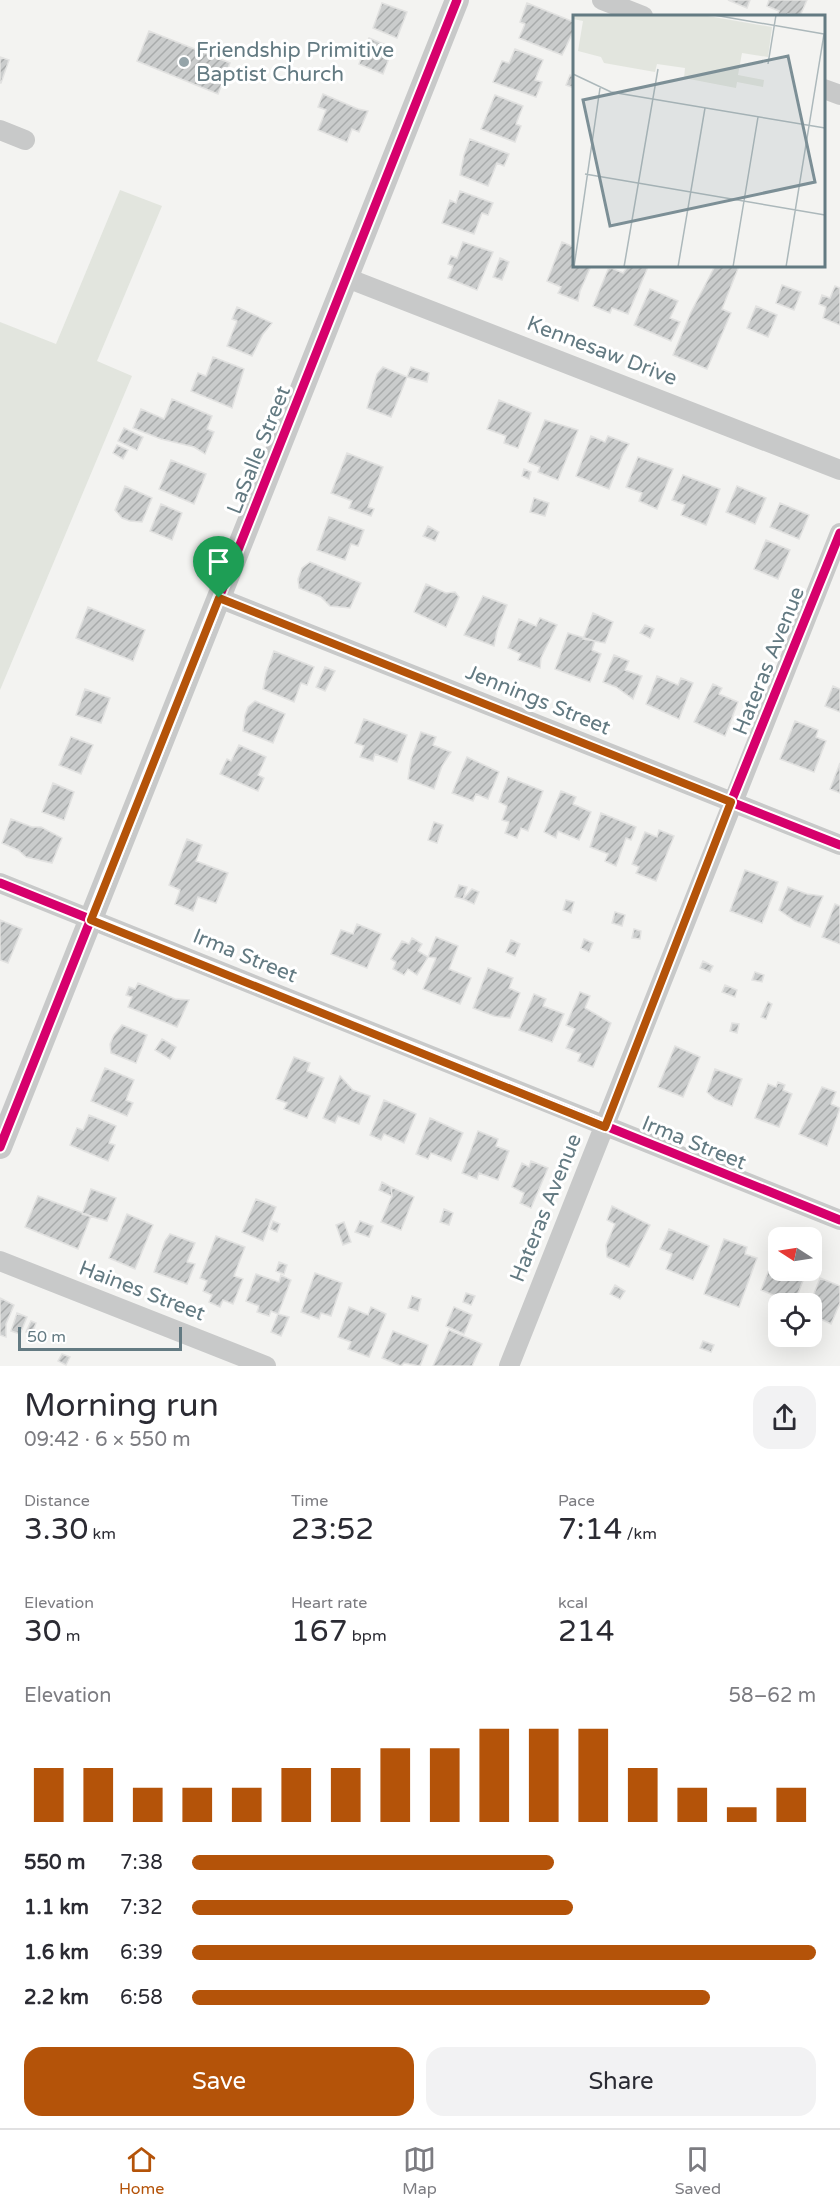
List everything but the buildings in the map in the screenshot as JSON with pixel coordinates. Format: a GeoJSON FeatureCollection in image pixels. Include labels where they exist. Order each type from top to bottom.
{"type":"FeatureCollection","features":[{"type":"Feature","properties":{"kind":"street","name":"LaSalle Street"},"geometry":{"type":"LineString","coordinates":[[0,1147],[457,0]]}},
{"type":"Feature","properties":{"kind":"street"},"geometry":{"type":"LineString","coordinates":[[602,0],[640,15]]}},
{"type":"Feature","properties":{"kind":"street"},"geometry":{"type":"LineString","coordinates":[[825,89],[840,95]]}},
{"type":"Feature","properties":{"kind":"street"},"geometry":{"type":"LineString","coordinates":[[0,130],[25,140]]}},
{"type":"Feature","properties":{"kind":"street","name":"Kennesaw Drive"},"geometry":{"type":"LineString","coordinates":[[347,278],[840,470]]}},
{"type":"Feature","properties":{"kind":"street","name":"Hateras Avenue"},"geometry":{"type":"LineString","coordinates":[[509,1366],[731,802],[840,533]]}},
{"type":"Feature","properties":{"kind":"street","name":"Jennings Street"},"geometry":{"type":"LineString","coordinates":[[219,598],[840,845]]}},
{"type":"Feature","properties":{"kind":"street","name":"Irma Street"},"geometry":{"type":"LineString","coordinates":[[0,883],[840,1220]]}},
{"type":"Feature","properties":{"kind":"street","name":"Haines Street"},"geometry":{"type":"LineString","coordinates":[[0,1261],[266,1366]]}},
{"type":"Feature","properties":{"kind":"shaded area"},"geometry":{"type":"Polygon","coordinates":[[[120,190],[162,206],[97,361],[132,376],[0,690],[0,322],[56,344],[120,190]]]}},
{"type":"Feature","properties":{"kind":"cycle path"},"geometry":{"type":"LineString","coordinates":[[0,1147],[457,0]]}},
{"type":"Feature","properties":{"kind":"cycle path"},"geometry":{"type":"LineString","coordinates":[[840,533],[731,802],[840,845]]}},
{"type":"Feature","properties":{"kind":"cycle path"},"geometry":{"type":"LineString","coordinates":[[0,883],[840,1220]]}},
{"type":"Feature","properties":{"kind":"place","name":"Friendship Primitive Baptist Church"},"geometry":{"type":"Point","coordinates":[184,62]}},
{"type":"Feature","properties":{"kind":"route"},"geometry":{"type":"LineString","coordinates":[[219,598],[731,802],[605,1127],[91,920],[219,598]]}}]}
